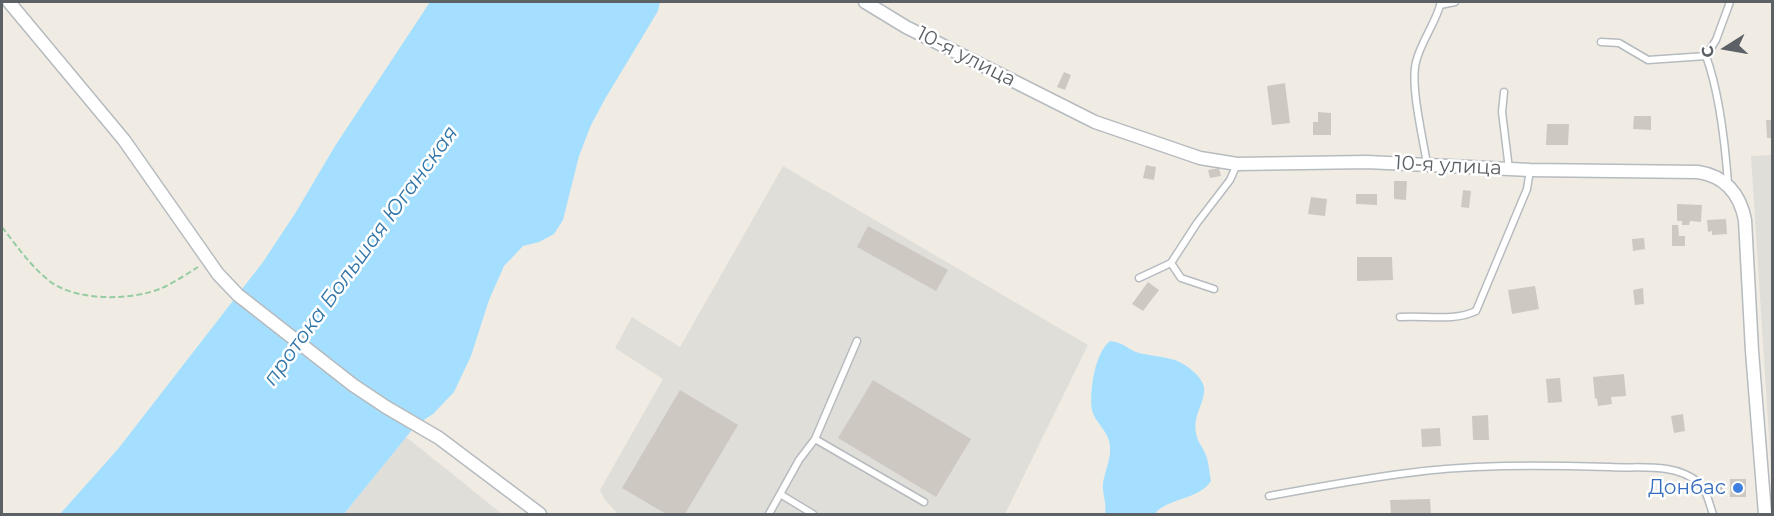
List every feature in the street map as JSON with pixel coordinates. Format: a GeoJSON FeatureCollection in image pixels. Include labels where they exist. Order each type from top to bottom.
{"type":"FeatureCollection","features":[{"type":"Feature","properties":{"kind":"street"},"geometry":{"type":"LineString","coordinates":[[9,2],[124,140],[209,261],[238,295],[353,385],[439,438],[540,514]]}},
{"type":"Feature","properties":{"kind":"street","name":"10-я улица"},"geometry":{"type":"LineString","coordinates":[[865,2],[906,27],[1095,122],[1200,158],[1238,164],[1367,162],[1530,170],[1698,172],[1717,177],[1728,184]]}},
{"type":"Feature","properties":{"kind":"street"},"geometry":{"type":"LineString","coordinates":[[1728,184],[1743,208],[1745,220],[1752,351],[1765,514]]}},
{"type":"Feature","properties":{"kind":"lane"},"geometry":{"type":"LineString","coordinates":[[1427,164],[1414,77],[1416,60],[1440,3],[1455,2]]}},
{"type":"Feature","properties":{"kind":"lane"},"geometry":{"type":"LineString","coordinates":[[1728,184],[1712,76],[1706,56],[1716,40],[1730,2]]}},
{"type":"Feature","properties":{"kind":"lane"},"geometry":{"type":"LineString","coordinates":[[1601,42],[1619,43],[1648,60],[1706,56]]}},
{"type":"Feature","properties":{"kind":"lane"},"geometry":{"type":"LineString","coordinates":[[1504,92],[1502,112],[1509,169]]}},
{"type":"Feature","properties":{"kind":"lane"},"geometry":{"type":"LineString","coordinates":[[1139,278],[1172,263],[1197,223],[1230,180],[1238,164]]}},
{"type":"Feature","properties":{"kind":"lane"},"geometry":{"type":"LineString","coordinates":[[1400,317],[1444,317],[1476,311],[1527,189],[1530,170]]}},
{"type":"Feature","properties":{"kind":"lane"},"geometry":{"type":"LineString","coordinates":[[1172,263],[1180,278],[1214,289]]}},
{"type":"Feature","properties":{"kind":"lane"},"geometry":{"type":"LineString","coordinates":[[769,514],[799,460],[815,439],[858,341]]}},
{"type":"Feature","properties":{"kind":"lane"},"geometry":{"type":"LineString","coordinates":[[815,439],[924,502]]}},
{"type":"Feature","properties":{"kind":"lane"},"geometry":{"type":"LineString","coordinates":[[1269,496],[1401,474],[1442,470],[1526,466],[1651,467],[1675,470],[1699,482],[1705,489],[1713,514]]}},
{"type":"Feature","properties":{"kind":"lane"},"geometry":{"type":"LineString","coordinates":[[780,494],[813,514]]}},
{"type":"Feature","properties":{"kind":"path"},"geometry":{"type":"LineString","coordinates":[[2,227],[31,264],[47,280],[70,292],[98,297],[128,296],[163,288],[209,261]]}},
{"type":"Feature","properties":{"kind":"shaded area"},"geometry":{"type":"Polygon","coordinates":[[[1772,155],[1772,484],[1751,156],[1772,155]]]}},
{"type":"Feature","properties":{"kind":"shaded area"},"geometry":{"type":"Polygon","coordinates":[[[783,166],[1088,345],[1005,514],[618,514],[605,500],[600,490],[663,379],[615,348],[632,317],[680,347],[783,166]]]}},
{"type":"Feature","properties":{"kind":"shaded area"},"geometry":{"type":"Polygon","coordinates":[[[406,437],[445,468],[502,514],[344,514],[406,437]]]}},
{"type":"Feature","properties":{"kind":"water","name":"протока Большая Юганская"},"geometry":{"type":"Polygon","coordinates":[[[430,2],[660,2],[658,11],[591,125],[579,156],[563,220],[554,234],[539,242],[523,246],[504,266],[489,300],[471,356],[454,392],[433,414],[416,425],[344,514],[60,514],[118,449],[263,262],[335,146],[430,2]]]}},
{"type":"Feature","properties":{"kind":"water"},"geometry":{"type":"Polygon","coordinates":[[[1110,341],[1139,353],[1164,357],[1184,364],[1198,376],[1204,386],[1195,427],[1197,439],[1205,453],[1211,481],[1200,491],[1164,506],[1156,514],[1105,514],[1103,483],[1110,447],[1108,437],[1092,410],[1091,393],[1100,354],[1110,341]]]}},
{"type":"Feature","properties":{"kind":"building"},"geometry":{"type":"Polygon","coordinates":[[[1064,72],[1071,75],[1065,90],[1057,87],[1064,72]]]}},
{"type":"Feature","properties":{"kind":"building"},"geometry":{"type":"Polygon","coordinates":[[[1285,83],[1290,123],[1272,125],[1267,86],[1285,83]]]}},
{"type":"Feature","properties":{"kind":"building"},"geometry":{"type":"Polygon","coordinates":[[[1318,112],[1331,113],[1331,135],[1313,135],[1313,122],[1318,122],[1318,112]]]}},
{"type":"Feature","properties":{"kind":"building"},"geometry":{"type":"Polygon","coordinates":[[[1634,116],[1651,116],[1651,130],[1633,129],[1634,116]]]}},
{"type":"Feature","properties":{"kind":"building"},"geometry":{"type":"Polygon","coordinates":[[[1766,120],[1772,120],[1772,138],[1767,138],[1766,120]]]}},
{"type":"Feature","properties":{"kind":"building"},"geometry":{"type":"Polygon","coordinates":[[[1547,124],[1569,124],[1568,145],[1546,145],[1547,124]]]}},
{"type":"Feature","properties":{"kind":"building"},"geometry":{"type":"Polygon","coordinates":[[[1146,165],[1156,167],[1154,180],[1143,178],[1146,165]]]}},
{"type":"Feature","properties":{"kind":"building"},"geometry":{"type":"Polygon","coordinates":[[[1219,168],[1221,176],[1210,178],[1208,170],[1219,168]]]}},
{"type":"Feature","properties":{"kind":"building"},"geometry":{"type":"Polygon","coordinates":[[[1394,181],[1407,181],[1406,200],[1394,199],[1394,181]]]}},
{"type":"Feature","properties":{"kind":"building"},"geometry":{"type":"Polygon","coordinates":[[[1463,190],[1471,191],[1469,208],[1461,207],[1463,190]]]}},
{"type":"Feature","properties":{"kind":"building"},"geometry":{"type":"Polygon","coordinates":[[[1356,194],[1377,194],[1377,205],[1356,204],[1356,194]]]}},
{"type":"Feature","properties":{"kind":"building"},"geometry":{"type":"Polygon","coordinates":[[[1311,197],[1327,199],[1325,216],[1308,214],[1311,197]]]}},
{"type":"Feature","properties":{"kind":"building"},"geometry":{"type":"Polygon","coordinates":[[[1677,204],[1702,205],[1701,222],[1690,221],[1689,225],[1682,225],[1682,221],[1677,221],[1677,204]]]}},
{"type":"Feature","properties":{"kind":"building"},"geometry":{"type":"Polygon","coordinates":[[[1726,219],[1727,234],[1712,235],[1712,231],[1708,232],[1707,220],[1726,219]]]}},
{"type":"Feature","properties":{"kind":"building"},"geometry":{"type":"Polygon","coordinates":[[[1672,225],[1678,225],[1679,236],[1685,236],[1685,246],[1672,246],[1672,225]]]}},
{"type":"Feature","properties":{"kind":"building"},"geometry":{"type":"Polygon","coordinates":[[[868,226],[948,270],[936,291],[857,247],[868,226]]]}},
{"type":"Feature","properties":{"kind":"building"},"geometry":{"type":"Polygon","coordinates":[[[1644,238],[1645,249],[1633,251],[1632,239],[1644,238]]]}},
{"type":"Feature","properties":{"kind":"building"},"geometry":{"type":"Polygon","coordinates":[[[1357,257],[1392,257],[1393,280],[1357,281],[1357,257]]]}},
{"type":"Feature","properties":{"kind":"building"},"geometry":{"type":"Polygon","coordinates":[[[1148,282],[1159,290],[1143,311],[1132,304],[1148,282]]]}},
{"type":"Feature","properties":{"kind":"building"},"geometry":{"type":"Polygon","coordinates":[[[1535,286],[1539,309],[1512,314],[1508,290],[1535,286]]]}},
{"type":"Feature","properties":{"kind":"building"},"geometry":{"type":"Polygon","coordinates":[[[1643,288],[1644,304],[1635,305],[1633,290],[1643,288]]]}},
{"type":"Feature","properties":{"kind":"building"},"geometry":{"type":"Polygon","coordinates":[[[1624,374],[1626,396],[1611,397],[1612,404],[1598,406],[1593,377],[1624,374]]]}},
{"type":"Feature","properties":{"kind":"building"},"geometry":{"type":"Polygon","coordinates":[[[1560,378],[1562,402],[1548,403],[1546,379],[1560,378]]]}},
{"type":"Feature","properties":{"kind":"building"},"geometry":{"type":"Polygon","coordinates":[[[873,380],[971,439],[936,497],[838,438],[873,380]]]}},
{"type":"Feature","properties":{"kind":"building"},"geometry":{"type":"Polygon","coordinates":[[[680,390],[738,425],[685,514],[666,514],[622,488],[680,390]]]}},
{"type":"Feature","properties":{"kind":"building"},"geometry":{"type":"Polygon","coordinates":[[[1683,414],[1685,431],[1674,433],[1671,416],[1683,414]]]}},
{"type":"Feature","properties":{"kind":"building"},"geometry":{"type":"Polygon","coordinates":[[[1488,415],[1489,440],[1473,440],[1472,416],[1488,415]]]}},
{"type":"Feature","properties":{"kind":"building"},"geometry":{"type":"Polygon","coordinates":[[[1440,428],[1441,446],[1422,447],[1421,429],[1440,428]]]}},
{"type":"Feature","properties":{"kind":"building","name":"Донбас"},"geometry":{"type":"Polygon","coordinates":[[[1730,479],[1746,479],[1746,497],[1730,497],[1730,479]]]}},
{"type":"Feature","properties":{"kind":"building"},"geometry":{"type":"Polygon","coordinates":[[[1720,484],[1725,484],[1725,496],[1720,496],[1720,484]]]}},
{"type":"Feature","properties":{"kind":"building"},"geometry":{"type":"Polygon","coordinates":[[[1430,499],[1431,514],[1391,514],[1390,500],[1430,499]]]}},
{"type":"Feature","properties":{"kind":"place","name":"Донбас"},"geometry":{"type":"Point","coordinates":[1738,488]}}]}
